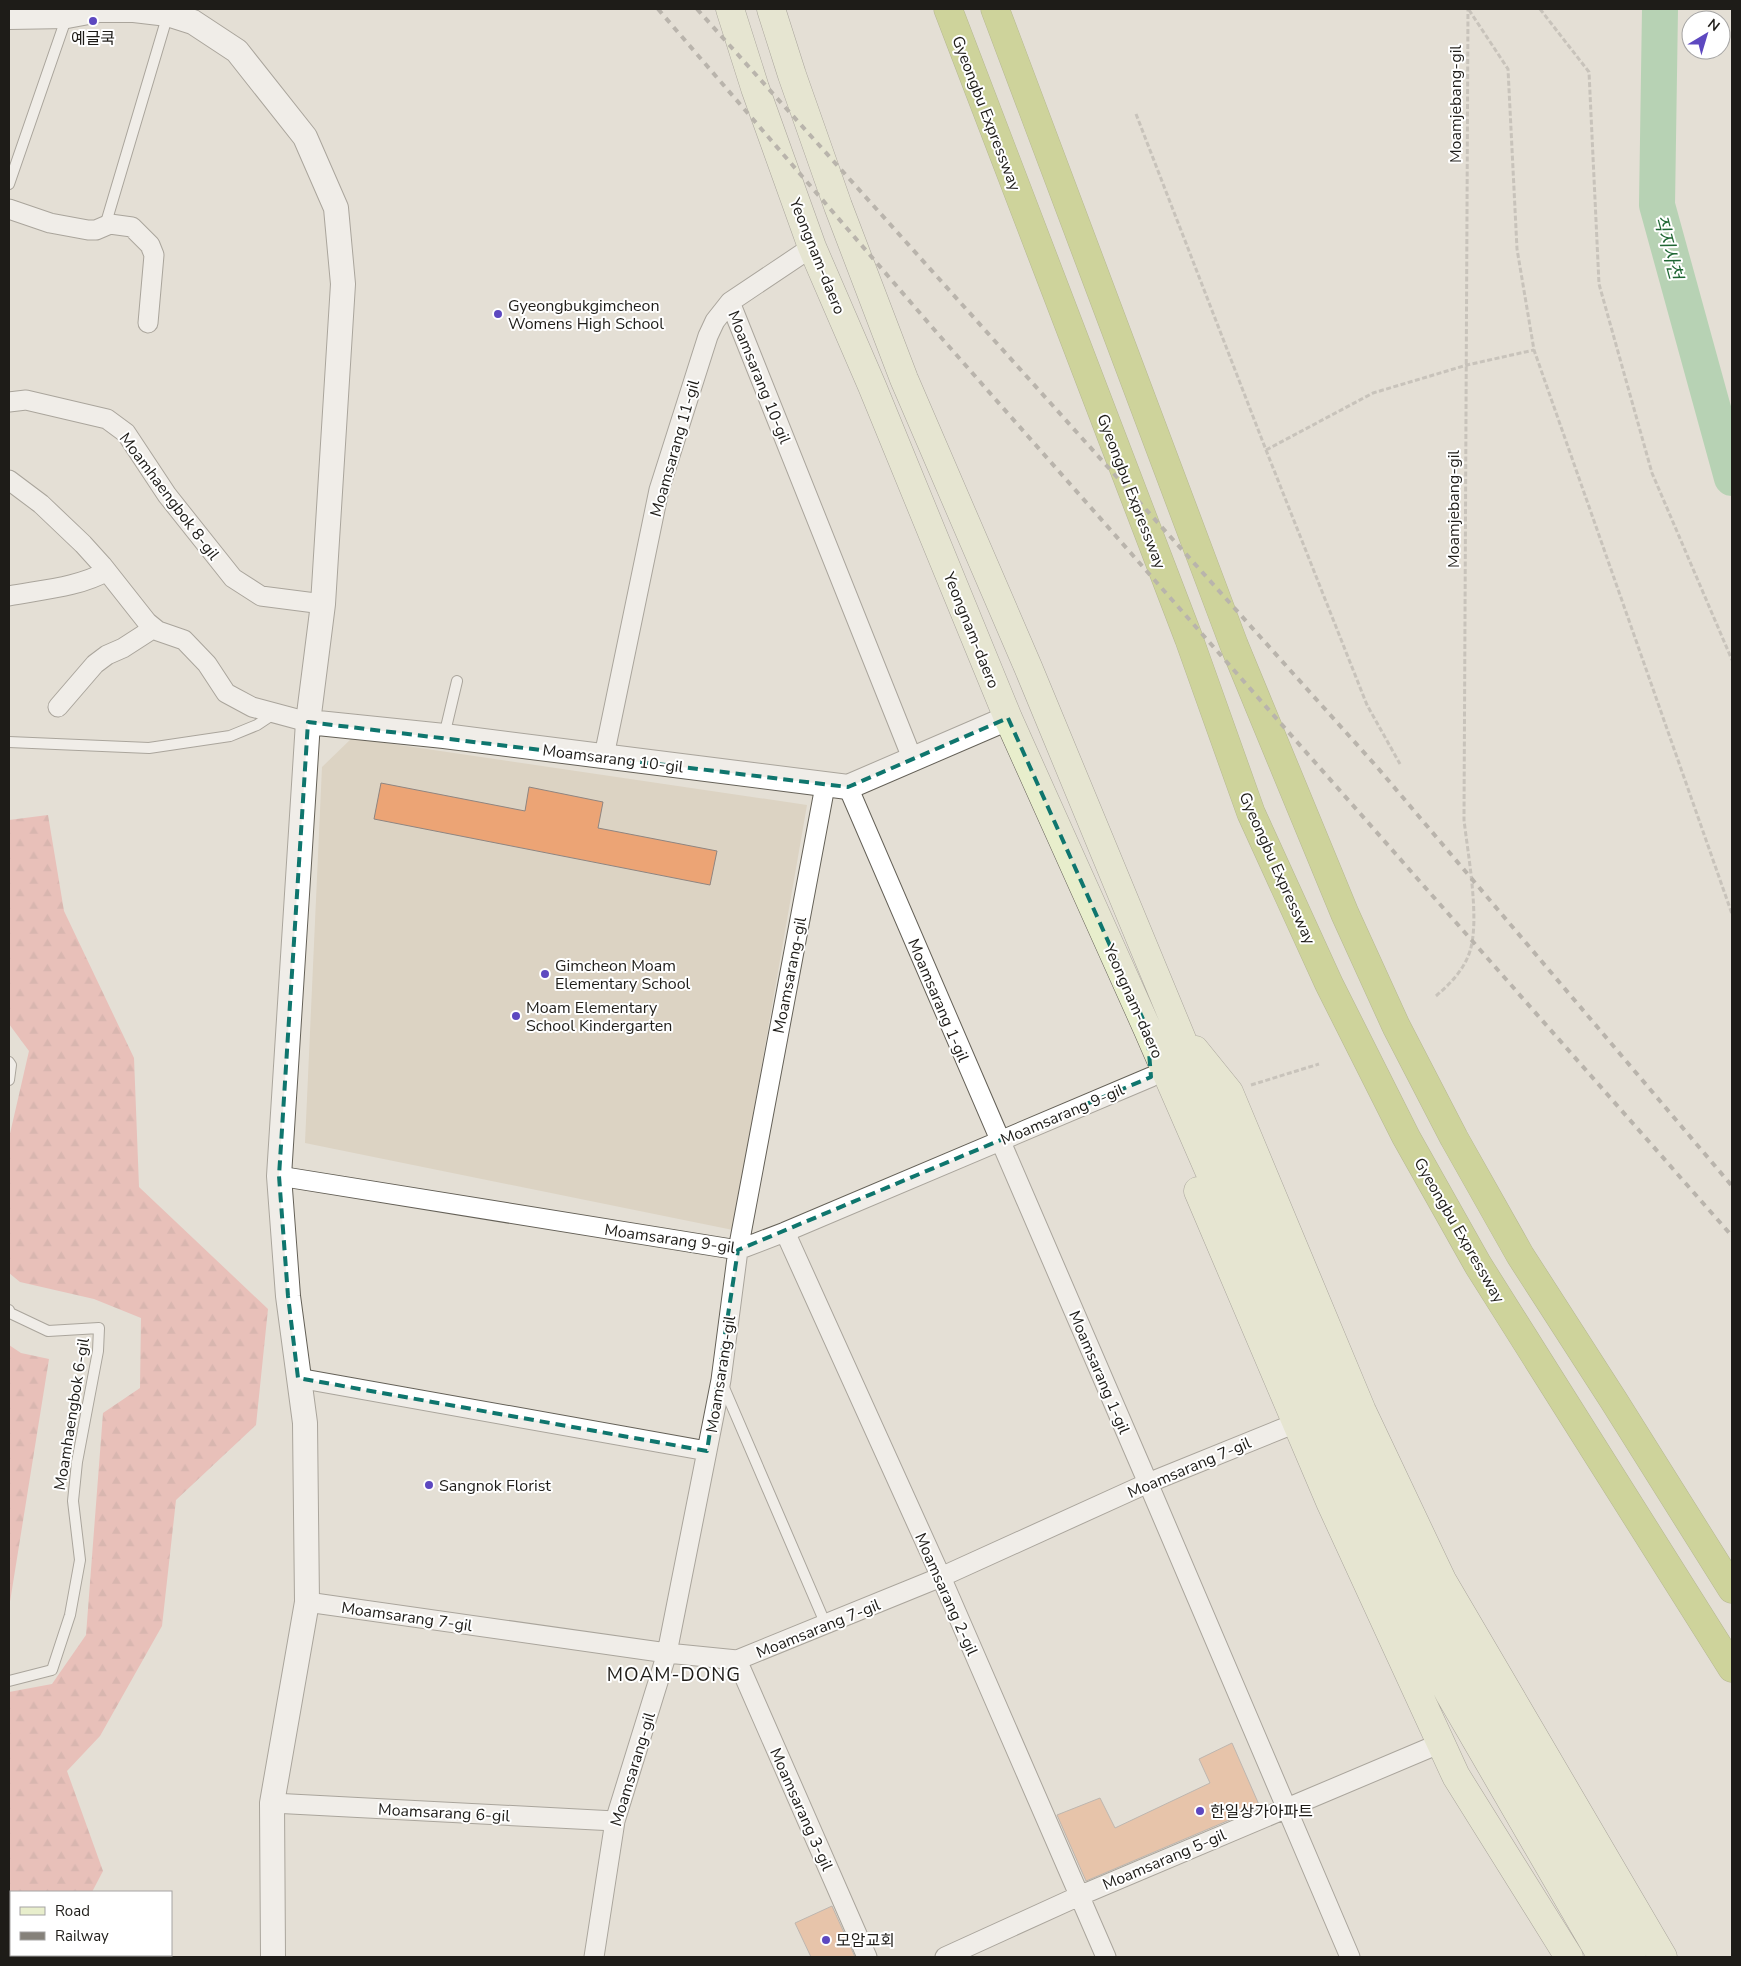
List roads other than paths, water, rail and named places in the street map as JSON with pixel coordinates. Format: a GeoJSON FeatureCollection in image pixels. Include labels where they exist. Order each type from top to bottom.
{"type":"FeatureCollection","features":[{"type":"Feature","properties":{"kind":"highway","name":"Gyeongbu Expressway"},"geometry":{"type":"LineString","coordinates":[[948,9],[1189,639],[1251,813],[1329,984],[1406,1137],[1478,1265],[1732,1668]]}},
{"type":"Feature","properties":{"kind":"highway"},"geometry":{"type":"LineString","coordinates":[[995,9],[1234,646],[1345,914],[1396,1026],[1454,1138],[1520,1255],[1732,1589]]}},
{"type":"Feature","properties":{"kind":"main road","name":"Yeongnam-daero"},"geometry":{"type":"LineString","coordinates":[[730,9],[755,88],[812,247],[876,395],[1008,718],[1147,1028],[1251,1237]]}},
{"type":"Feature","properties":{"kind":"main road","name":"Yeongnam-daero"},"geometry":{"type":"LineString","coordinates":[[772,9],[792,75],[838,206],[904,379],[1028,666],[1176,1026],[1251,1237]]}},
{"type":"Feature","properties":{"kind":"main road"},"geometry":{"type":"LineString","coordinates":[[1176,1026],[1229,1092],[1362,1411],[1442,1580],[1663,1957]]}},
{"type":"Feature","properties":{"kind":"main road"},"geometry":{"type":"LineString","coordinates":[[1147,1028],[1152,1077],[1229,1266],[1331,1504],[1456,1776],[1569,1957]]}},
{"type":"Feature","properties":{"kind":"main road"},"geometry":{"type":"LineString","coordinates":[[1251,1237],[1387,1575],[1450,1695],[1602,1957]]}},
{"type":"Feature","properties":{"kind":"main road"},"geometry":{"type":"LineString","coordinates":[[1251,1237],[1355,1450],[1407,1562],[1474,1684],[1632,1957]]}},
{"type":"Feature","properties":{"kind":"street"},"geometry":{"type":"LineString","coordinates":[[9,16],[67,16],[99,10],[134,10],[168,14],[193,22],[237,51],[305,137],[336,208],[343,284],[323,604],[308,722],[279,1176],[288,1296],[305,1423],[307,1602],[272,1803],[273,1957]]}},
{"type":"Feature","properties":{"kind":"street"},"geometry":{"type":"LineString","coordinates":[[9,209],[50,223],[88,230],[96,230],[110,224],[132,227],[150,245],[154,255],[148,323]]}},
{"type":"Feature","properties":{"kind":"street","name":"Moamsarang 11-gil"},"geometry":{"type":"LineString","coordinates":[[604,756],[659,490],[708,336],[715,321],[730,302],[812,247]]}},
{"type":"Feature","properties":{"kind":"street","name":"Moamsarang 10-gil"},"geometry":{"type":"LineString","coordinates":[[730,302],[912,758]]}},
{"type":"Feature","properties":{"kind":"street","name":"Moamhaengbok 8-gil"},"geometry":{"type":"LineString","coordinates":[[9,402],[26,400],[107,419],[126,433],[167,495],[233,578],[261,596],[323,604]]}},
{"type":"Feature","properties":{"kind":"street"},"geometry":{"type":"LineString","coordinates":[[9,480],[41,504],[107,571],[154,628],[184,640],[207,664],[226,693],[252,707],[308,722]]}},
{"type":"Feature","properties":{"kind":"street"},"geometry":{"type":"LineString","coordinates":[[9,596],[80,582],[107,571]]}},
{"type":"Feature","properties":{"kind":"street"},"geometry":{"type":"LineString","coordinates":[[58,707],[95,664],[154,628]]}},
{"type":"Feature","properties":{"kind":"street"},"geometry":{"type":"LineString","coordinates":[[836,787],[1008,718]]}},
{"type":"Feature","properties":{"kind":"street","name":"Moamsarang 10-gil"},"geometry":{"type":"LineString","coordinates":[[308,722],[444,736],[836,787]]}},
{"type":"Feature","properties":{"kind":"street","name":"Moamsarang 1-gil"},"geometry":{"type":"LineString","coordinates":[[836,787],[1000,1140],[1350,1957]]}},
{"type":"Feature","properties":{"kind":"street","name":"Moamsarang-gil"},"geometry":{"type":"LineString","coordinates":[[594,1957],[615,1821],[667,1653],[721,1380],[738,1250],[836,787]]}},
{"type":"Feature","properties":{"kind":"street","name":"Moamsarang 9-gil"},"geometry":{"type":"LineString","coordinates":[[279,1176],[738,1250],[785,1232],[1152,1077]]}},
{"type":"Feature","properties":{"kind":"street","name":"Moamsarang 2-gil"},"geometry":{"type":"LineString","coordinates":[[785,1232],[941,1577],[1106,1957]]}},
{"type":"Feature","properties":{"kind":"street"},"geometry":{"type":"LineString","coordinates":[[298,1378],[707,1451]]}},
{"type":"Feature","properties":{"kind":"street","name":"Moamsarang 7-gil"},"geometry":{"type":"LineString","coordinates":[[307,1602],[667,1653],[737,1660],[941,1577],[1148,1483],[1296,1423]]}},
{"type":"Feature","properties":{"kind":"street","name":"Moamsarang 3-gil"},"geometry":{"type":"LineString","coordinates":[[737,1660],[867,1957]]}},
{"type":"Feature","properties":{"kind":"street","name":"Moamsarang 5-gil"},"geometry":{"type":"LineString","coordinates":[[945,1957],[1079,1896],[1441,1743]]}},
{"type":"Feature","properties":{"kind":"street","name":"Moamsarang 6-gil"},"geometry":{"type":"LineString","coordinates":[[272,1803],[615,1821]]}},
{"type":"Feature","properties":{"kind":"lane"},"geometry":{"type":"LineString","coordinates":[[105,227],[168,14]]}},
{"type":"Feature","properties":{"kind":"lane"},"geometry":{"type":"LineString","coordinates":[[9,184],[67,16]]}},
{"type":"Feature","properties":{"kind":"lane"},"geometry":{"type":"LineString","coordinates":[[444,736],[457,681]]}},
{"type":"Feature","properties":{"kind":"lane"},"geometry":{"type":"LineString","coordinates":[[9,742],[149,748],[230,736],[257,725],[275,713]]}},
{"type":"Feature","properties":{"kind":"lane"},"geometry":{"type":"LineString","coordinates":[[9,1062],[11,1065],[9,1080]]}},
{"type":"Feature","properties":{"kind":"lane","name":"Moamhaengbok 6-gil"},"geometry":{"type":"LineString","coordinates":[[9,1310],[10,1313],[48,1331],[98,1328],[98,1351],[76,1462],[73,1501],[80,1560],[70,1615],[52,1670],[9,1681]]}},
{"type":"Feature","properties":{"kind":"lane"},"geometry":{"type":"LineString","coordinates":[[721,1380],[826,1625]]}},
{"type":"Feature","properties":{"kind":"waterway","name":"직지사천"},"geometry":{"type":"LineString","coordinates":[[1660,9],[1657,205],[1732,478]]}},
{"type":"Feature","properties":{"kind":"railway"},"geometry":{"type":"LineString","coordinates":[[658,9],[938,334],[1732,1236]]}},
{"type":"Feature","properties":{"kind":"railway"},"geometry":{"type":"LineString","coordinates":[[697,9],[1377,767],[1732,1186]]}},
{"type":"Feature","properties":{"kind":"place","name":"예글쿡"},"geometry":{"type":"Point","coordinates":[93,21]}},
{"type":"Feature","properties":{"kind":"place","name":"Gyeongbukgimcheon Womens High School"},"geometry":{"type":"Point","coordinates":[498,314]}},
{"type":"Feature","properties":{"kind":"place","name":"Gimcheon Moam Elementary School"},"geometry":{"type":"Point","coordinates":[545,974]}},
{"type":"Feature","properties":{"kind":"place","name":"Moam Elementary School Kindergarten"},"geometry":{"type":"Point","coordinates":[516,1016]}},
{"type":"Feature","properties":{"kind":"place","name":"Sangnok Florist"},"geometry":{"type":"Point","coordinates":[429,1485]}},
{"type":"Feature","properties":{"kind":"place","name":"한일상가아파트"},"geometry":{"type":"Point","coordinates":[1200,1811]}},
{"type":"Feature","properties":{"kind":"place","name":"모암교회"},"geometry":{"type":"Point","coordinates":[826,1940]}},
{"type":"Feature","properties":{"kind":"district","name":"MOAM-DONG"},"geometry":{"type":"Point","coordinates":[674,1674]}}]}
